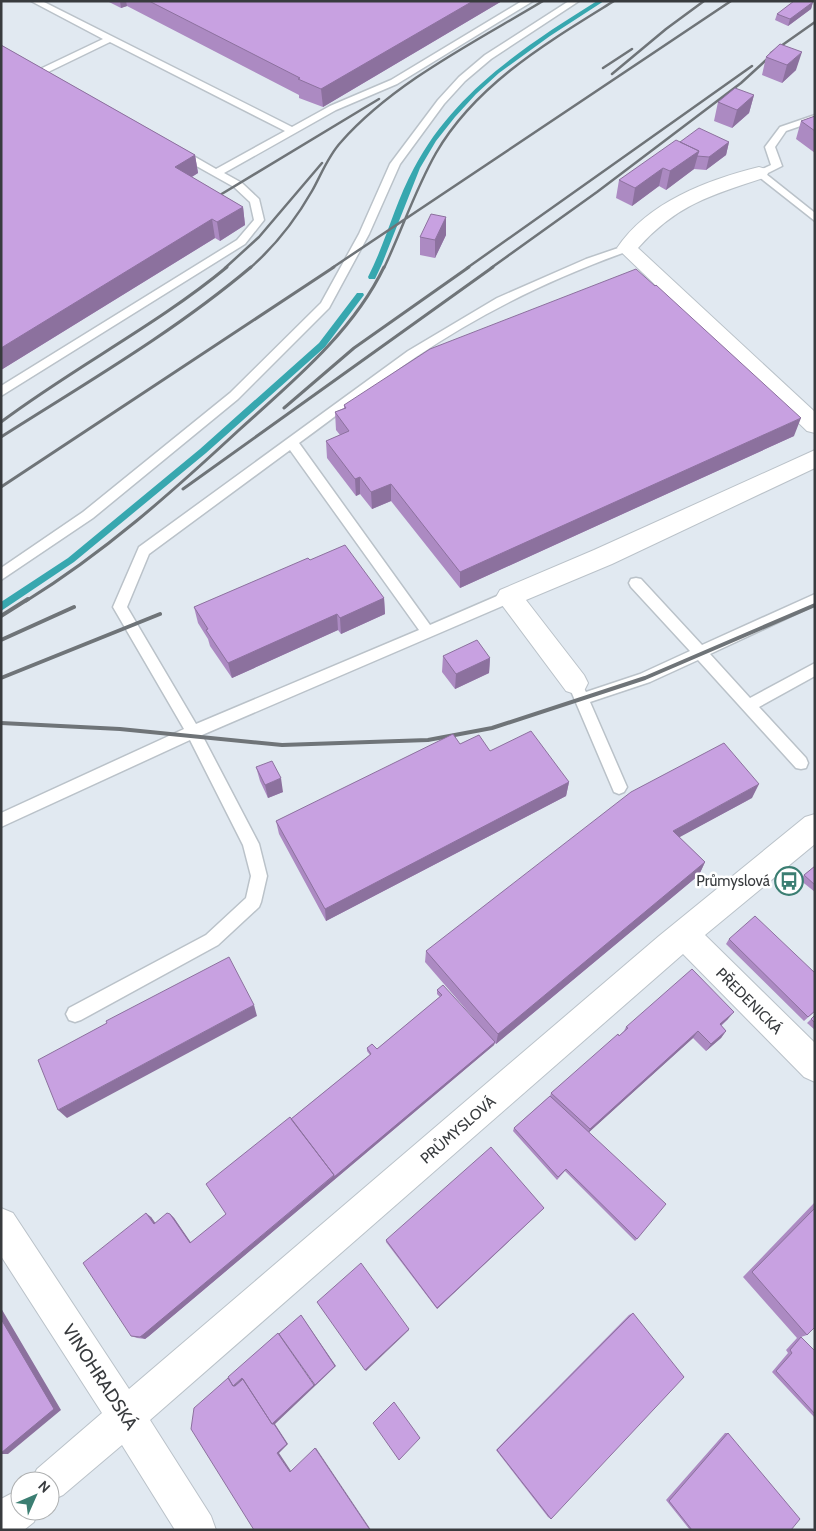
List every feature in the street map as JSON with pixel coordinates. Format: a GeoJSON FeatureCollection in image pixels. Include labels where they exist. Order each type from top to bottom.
{"type":"FeatureCollection","features":[{"type":"Feature","properties":{"kind":"street"},"geometry":{"type":"LineString","coordinates":[[759,173],[682,202],[663,213],[645,228],[627,248],[815,425]]}},
{"type":"Feature","properties":{"kind":"street"},"geometry":{"type":"LineString","coordinates":[[578,691],[509,597],[603,557],[815,458]]}},
{"type":"Feature","properties":{"kind":"street","name":"PRŮMYSLOVÁ"},"geometry":{"type":"LineString","coordinates":[[60,1473],[684,935],[815,826]]}},
{"type":"Feature","properties":{"kind":"street","name":"PŘEDENICKÁ"},"geometry":{"type":"LineString","coordinates":[[684,935],[815,1066]]}},
{"type":"Feature","properties":{"kind":"street","name":"VINOHRADSKÁ"},"geometry":{"type":"LineString","coordinates":[[1,1225],[197,1530]]}},
{"type":"Feature","properties":{"kind":"lane"},"geometry":{"type":"LineString","coordinates":[[35,1],[293,131]]}},
{"type":"Feature","properties":{"kind":"lane"},"geometry":{"type":"LineString","coordinates":[[216,172],[333,108],[394,82],[529,1]]}},
{"type":"Feature","properties":{"kind":"lane"},"geometry":{"type":"LineString","coordinates":[[1,575],[88,515],[234,396],[325,306],[364,234],[395,164],[441,102],[462,79],[488,57],[575,1]]}},
{"type":"Feature","properties":{"kind":"lane"},"geometry":{"type":"LineString","coordinates":[[51,78],[37,70],[110,39]]}},
{"type":"Feature","properties":{"kind":"lane"},"geometry":{"type":"LineString","coordinates":[[815,118],[783,129],[770,147],[777,166],[759,173],[815,218]]}},
{"type":"Feature","properties":{"kind":"lane"},"geometry":{"type":"LineString","coordinates":[[1,392],[241,242],[259,220],[255,201],[238,185],[166,144]]}},
{"type":"Feature","properties":{"kind":"lane"},"geometry":{"type":"LineString","coordinates":[[76,1014],[212,940],[253,902],[259,876],[251,844],[193,732],[120,607],[144,551],[412,354],[500,301],[590,261],[627,248]]}},
{"type":"Feature","properties":{"kind":"lane"},"geometry":{"type":"LineString","coordinates":[[292,443],[428,632]]}},
{"type":"Feature","properties":{"kind":"lane"},"geometry":{"type":"LineString","coordinates":[[636,583],[801,762]]}},
{"type":"Feature","properties":{"kind":"lane"},"geometry":{"type":"LineString","coordinates":[[1,820],[193,732],[509,597]]}},
{"type":"Feature","properties":{"kind":"lane"},"geometry":{"type":"LineString","coordinates":[[619,787],[578,691],[645,678],[815,599]]}},
{"type":"Feature","properties":{"kind":"lane"},"geometry":{"type":"LineString","coordinates":[[749,706],[815,669]]}},
{"type":"Feature","properties":{"kind":"building"},"geometry":{"type":"Polygon","coordinates":[[[149,1],[473,1],[321,89],[298,79],[300,78],[149,1]]]}},
{"type":"Feature","properties":{"kind":"building"},"geometry":{"type":"Polygon","coordinates":[[[794,1],[813,2],[790,19],[777,14],[794,1]]]}},
{"type":"Feature","properties":{"kind":"building"},"geometry":{"type":"Polygon","coordinates":[[[780,44],[802,52],[787,65],[766,57],[780,44]]]}},
{"type":"Feature","properties":{"kind":"building"},"geometry":{"type":"Polygon","coordinates":[[[1,45],[195,155],[175,167],[243,207],[217,222],[212,219],[1,348],[1,45]]]}},
{"type":"Feature","properties":{"kind":"building"},"geometry":{"type":"Polygon","coordinates":[[[735,88],[754,95],[737,110],[718,102],[735,88]]]}},
{"type":"Feature","properties":{"kind":"building"},"geometry":{"type":"Polygon","coordinates":[[[815,116],[815,131],[801,121],[815,116]]]}},
{"type":"Feature","properties":{"kind":"building"},"geometry":{"type":"Polygon","coordinates":[[[699,128],[729,142],[709,157],[697,156],[699,151],[680,142],[699,128]]]}},
{"type":"Feature","properties":{"kind":"building"},"geometry":{"type":"Polygon","coordinates":[[[676,140],[699,151],[670,171],[663,168],[635,188],[619,180],[676,140]]]}},
{"type":"Feature","properties":{"kind":"building"},"geometry":{"type":"Polygon","coordinates":[[[431,214],[446,217],[435,240],[420,237],[431,214]]]}},
{"type":"Feature","properties":{"kind":"building"},"geometry":{"type":"Polygon","coordinates":[[[636,269],[656,285],[801,418],[460,572],[391,484],[371,492],[360,477],[355,479],[326,441],[349,431],[335,412],[346,408],[344,405],[430,349],[636,269]]]}},
{"type":"Feature","properties":{"kind":"building"},"geometry":{"type":"Polygon","coordinates":[[[345,545],[384,598],[340,618],[337,614],[228,663],[206,630],[208,629],[194,607],[308,558],[310,560],[345,545]]]}},
{"type":"Feature","properties":{"kind":"building"},"geometry":{"type":"Polygon","coordinates":[[[477,640],[490,658],[456,674],[443,656],[477,640]]]}},
{"type":"Feature","properties":{"kind":"building"},"geometry":{"type":"Polygon","coordinates":[[[531,731],[569,782],[325,909],[276,821],[453,734],[460,744],[479,735],[490,751],[531,731]]]}},
{"type":"Feature","properties":{"kind":"building"},"geometry":{"type":"Polygon","coordinates":[[[724,743],[759,784],[673,831],[705,862],[498,1034],[426,951],[631,792],[724,743]]]}},
{"type":"Feature","properties":{"kind":"building"},"geometry":{"type":"Polygon","coordinates":[[[272,761],[281,778],[265,785],[256,767],[272,761]]]}},
{"type":"Feature","properties":{"kind":"building"},"geometry":{"type":"Polygon","coordinates":[[[815,866],[815,885],[804,875],[815,866]]]}},
{"type":"Feature","properties":{"kind":"building"},"geometry":{"type":"Polygon","coordinates":[[[755,916],[815,973],[815,1011],[808,1017],[729,939],[755,916]]]}},
{"type":"Feature","properties":{"kind":"building"},"geometry":{"type":"Polygon","coordinates":[[[229,957],[254,1005],[58,1110],[38,1060],[107,1023],[106,1021],[229,957]]]}},
{"type":"Feature","properties":{"kind":"building"},"geometry":{"type":"Polygon","coordinates":[[[692,969],[734,1012],[720,1024],[726,1031],[711,1044],[698,1031],[590,1129],[551,1093],[618,1034],[619,1036],[628,1028],[626,1027],[692,969]]]}},
{"type":"Feature","properties":{"kind":"building"},"geometry":{"type":"Polygon","coordinates":[[[443,985],[495,1042],[334,1177],[291,1119],[371,1054],[367,1048],[372,1044],[377,1049],[442,995],[437,990],[443,985]]]}},
{"type":"Feature","properties":{"kind":"building"},"geometry":{"type":"Polygon","coordinates":[[[815,1015],[815,1023],[811,1019],[815,1015]]]}},
{"type":"Feature","properties":{"kind":"building"},"geometry":{"type":"Polygon","coordinates":[[[550,1096],[666,1204],[637,1239],[566,1169],[558,1177],[514,1128],[550,1096]]]}},
{"type":"Feature","properties":{"kind":"building"},"geometry":{"type":"Polygon","coordinates":[[[290,1117],[334,1175],[144,1334],[140,1337],[131,1336],[83,1263],[146,1213],[154,1224],[167,1213],[170,1214],[190,1243],[226,1214],[206,1184],[290,1117]]]}},
{"type":"Feature","properties":{"kind":"building"},"geometry":{"type":"Polygon","coordinates":[[[491,1147],[544,1208],[437,1308],[386,1240],[491,1147]]]}},
{"type":"Feature","properties":{"kind":"building"},"geometry":{"type":"Polygon","coordinates":[[[815,1208],[815,1327],[807,1335],[752,1272],[815,1208]]]}},
{"type":"Feature","properties":{"kind":"building"},"geometry":{"type":"Polygon","coordinates":[[[361,1263],[409,1329],[365,1370],[317,1302],[361,1263]]]}},
{"type":"Feature","properties":{"kind":"building"},"geometry":{"type":"Polygon","coordinates":[[[633,1313],[684,1377],[551,1519],[497,1450],[633,1313]]]}},
{"type":"Feature","properties":{"kind":"building"},"geometry":{"type":"Polygon","coordinates":[[[301,1315],[335,1366],[315,1385],[279,1334],[301,1315]]]}},
{"type":"Feature","properties":{"kind":"building"},"geometry":{"type":"Polygon","coordinates":[[[1,1319],[54,1409],[1,1453],[1,1319]]]}},
{"type":"Feature","properties":{"kind":"building"},"geometry":{"type":"Polygon","coordinates":[[[278,1333],[314,1385],[272,1424],[242,1378],[233,1386],[228,1377],[278,1333]]]}},
{"type":"Feature","properties":{"kind":"building"},"geometry":{"type":"Polygon","coordinates":[[[801,1337],[815,1351],[815,1414],[776,1371],[792,1353],[790,1350],[801,1337]]]}},
{"type":"Feature","properties":{"kind":"building"},"geometry":{"type":"Polygon","coordinates":[[[228,1378],[233,1386],[243,1379],[272,1424],[274,1424],[287,1444],[277,1453],[290,1472],[315,1448],[370,1530],[254,1530],[191,1429],[194,1408],[228,1378]]]}},
{"type":"Feature","properties":{"kind":"building"},"geometry":{"type":"Polygon","coordinates":[[[394,1402],[420,1438],[399,1460],[373,1423],[394,1402]]]}},
{"type":"Feature","properties":{"kind":"building"},"geometry":{"type":"Polygon","coordinates":[[[728,1433],[800,1519],[791,1530],[692,1530],[669,1501],[728,1433]]]}},
{"type":"Feature","properties":{"kind":"waterway"},"geometry":{"type":"LineString","coordinates":[[372,277],[385,250],[417,168],[433,140],[452,115],[497,72],[548,35],[601,1]]}},
{"type":"Feature","properties":{"kind":"waterway"},"geometry":{"type":"LineString","coordinates":[[1,607],[71,560],[203,451],[322,345],[360,295]]}},
{"type":"Feature","properties":{"kind":"railway"},"geometry":{"type":"LineString","coordinates":[[250,268],[268,251],[292,222],[312,191],[332,153],[362,120],[385,100],[436,64],[543,1]]}},
{"type":"Feature","properties":{"kind":"railway"},"geometry":{"type":"LineString","coordinates":[[405,219],[436,153],[452,128],[471,106],[515,66],[564,32],[614,1]]}},
{"type":"Feature","properties":{"kind":"railway"},"geometry":{"type":"LineString","coordinates":[[612,74],[666,29],[704,1]]}},
{"type":"Feature","properties":{"kind":"railway"},"geometry":{"type":"LineString","coordinates":[[405,219],[731,1]]}},
{"type":"Feature","properties":{"kind":"railway"},"geometry":{"type":"LineString","coordinates":[[771,53],[815,22]]}},
{"type":"Feature","properties":{"kind":"railway"},"geometry":{"type":"LineString","coordinates":[[603,68],[632,49]]}},
{"type":"Feature","properties":{"kind":"railway"},"geometry":{"type":"LineString","coordinates":[[491,268],[597,192],[741,83],[776,51]]}},
{"type":"Feature","properties":{"kind":"railway"},"geometry":{"type":"LineString","coordinates":[[467,268],[752,66]]}},
{"type":"Feature","properties":{"kind":"railway"},"geometry":{"type":"LineString","coordinates":[[210,201],[379,99]]}},
{"type":"Feature","properties":{"kind":"railway"},"geometry":{"type":"LineString","coordinates":[[225,268],[259,237],[322,163]]}},
{"type":"Feature","properties":{"kind":"railway"},"geometry":{"type":"LineString","coordinates":[[332,268],[405,219]]}},
{"type":"Feature","properties":{"kind":"railway"},"geometry":{"type":"LineString","coordinates":[[384,268],[405,219]]}},
{"type":"Feature","properties":{"kind":"railway"},"geometry":{"type":"LineString","coordinates":[[1,422],[172,308],[227,267]]}},
{"type":"Feature","properties":{"kind":"railway"},"geometry":{"type":"LineString","coordinates":[[1,437],[160,335],[222,291],[251,267]]}},
{"type":"Feature","properties":{"kind":"railway"},"geometry":{"type":"LineString","coordinates":[[1,487],[334,267]]}},
{"type":"Feature","properties":{"kind":"railway"},"geometry":{"type":"LineString","coordinates":[[26,601],[83,562],[137,521],[300,374],[320,355],[356,313],[384,267]]}},
{"type":"Feature","properties":{"kind":"railway"},"geometry":{"type":"LineString","coordinates":[[284,408],[354,348],[469,267]]}},
{"type":"Feature","properties":{"kind":"railway"},"geometry":{"type":"LineString","coordinates":[[183,489],[493,267]]}},
{"type":"Feature","properties":{"kind":"railway"},"geometry":{"type":"LineString","coordinates":[[1,616],[28,599]]}},
{"type":"Feature","properties":{"kind":"railway"},"geometry":{"type":"LineString","coordinates":[[1,723],[120,729],[282,745],[428,740],[492,728],[645,678],[815,605]]}},
{"type":"Feature","properties":{"kind":"railway"},"geometry":{"type":"LineString","coordinates":[[1,640],[74,607]]}},
{"type":"Feature","properties":{"kind":"railway"},"geometry":{"type":"LineString","coordinates":[[1,678],[160,614]]}},
{"type":"Feature","properties":{"kind":"place","name":"Průmyslová"},"geometry":{"type":"Point","coordinates":[789,881]}}]}
